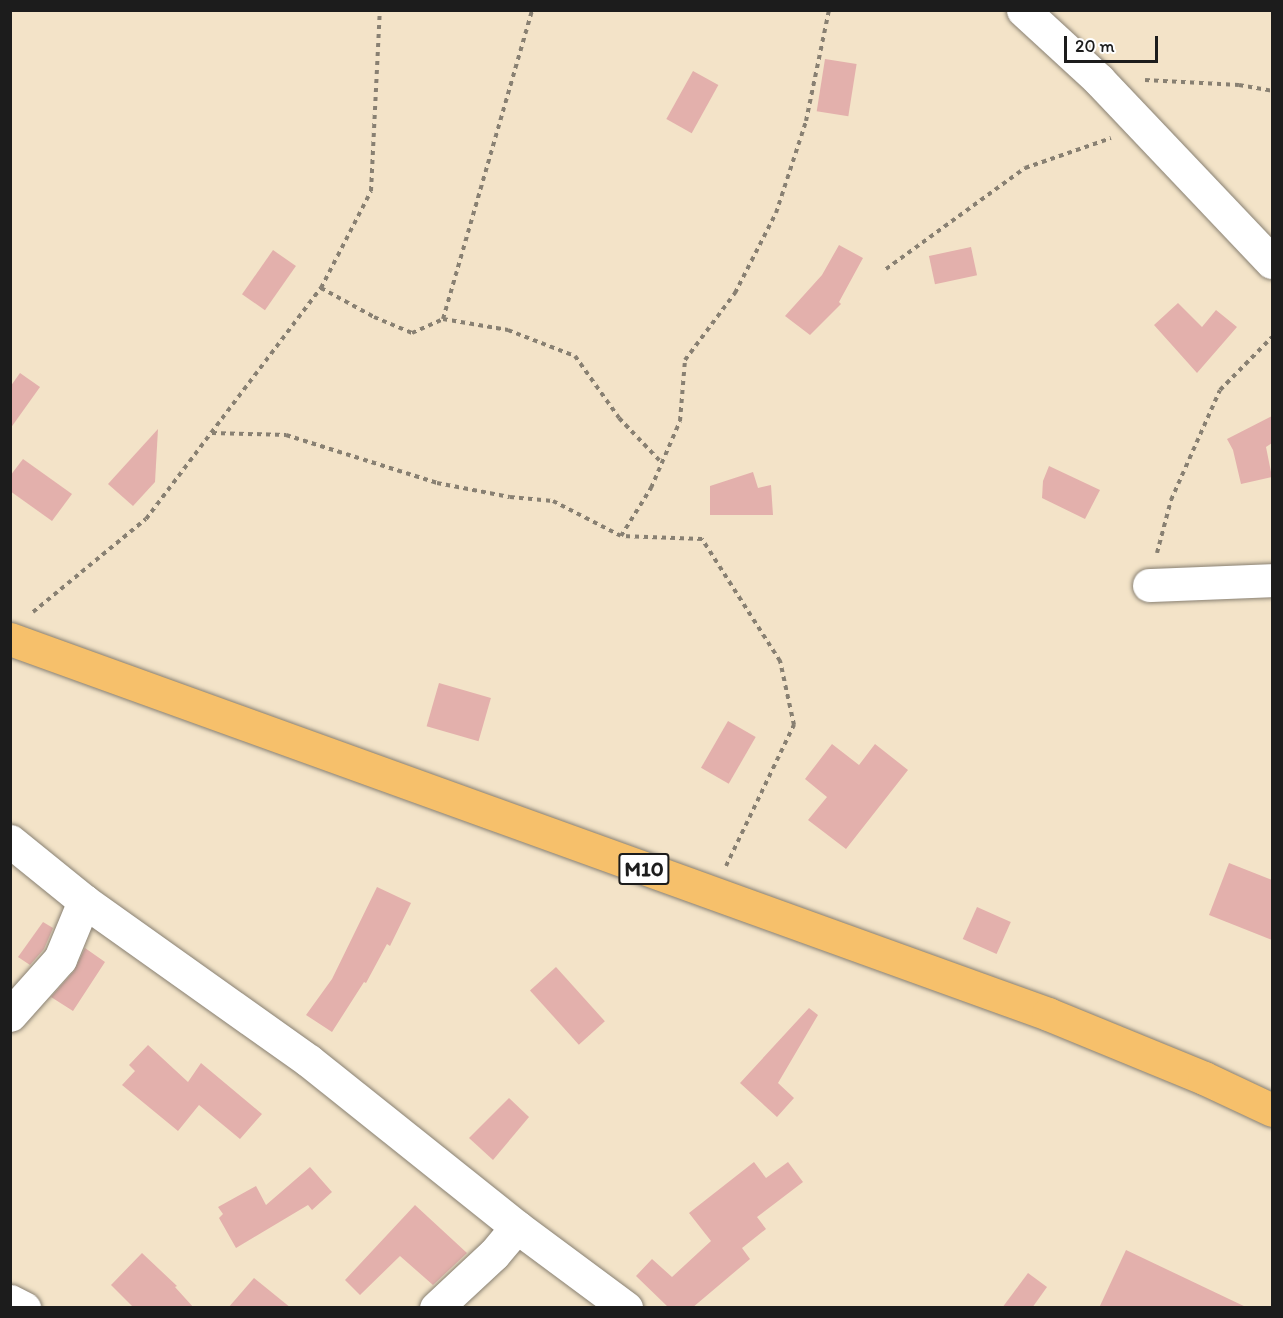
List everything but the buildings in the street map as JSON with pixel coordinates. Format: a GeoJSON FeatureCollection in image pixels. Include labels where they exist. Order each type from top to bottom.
{"type":"FeatureCollection","features":[{"type":"Feature","properties":{"kind":"main road","name":"M10"},"geometry":{"type":"LineString","coordinates":[[20,627],[713,894],[1048,1014],[1204,1078],[1272,1110]]}},
{"type":"Feature","properties":{"kind":"street"},"geometry":{"type":"LineString","coordinates":[[1023,10],[1099,80],[1272,262]]}},
{"type":"Feature","properties":{"kind":"street"},"geometry":{"type":"LineString","coordinates":[[1149,585],[1272,579]]}},
{"type":"Feature","properties":{"kind":"street"},"geometry":{"type":"LineString","coordinates":[[10,841],[84,901],[309,1061],[517,1227],[626,1308]]}},
{"type":"Feature","properties":{"kind":"street"},"geometry":{"type":"LineString","coordinates":[[10,1016],[60,958],[84,901]]}},
{"type":"Feature","properties":{"kind":"street"},"geometry":{"type":"LineString","coordinates":[[436,1308],[494,1254],[517,1227]]}},
{"type":"Feature","properties":{"kind":"street"},"geometry":{"type":"LineString","coordinates":[[10,1301],[24,1308]]}},
{"type":"Feature","properties":{"kind":"path"},"geometry":{"type":"LineString","coordinates":[[20,627],[146,519],[321,288],[371,191],[380,10]]}},
{"type":"Feature","properties":{"kind":"path"},"geometry":{"type":"LineString","coordinates":[[443,319],[532,10]]}},
{"type":"Feature","properties":{"kind":"path"},"geometry":{"type":"LineString","coordinates":[[621,537],[651,488],[680,421],[685,360],[735,293],[776,213],[806,121],[829,10]]}},
{"type":"Feature","properties":{"kind":"path"},"geometry":{"type":"LineString","coordinates":[[1099,80],[1169,80],[1239,85],[1272,91]]}},
{"type":"Feature","properties":{"kind":"path"},"geometry":{"type":"LineString","coordinates":[[886,269],[1025,168],[1143,127]]}},
{"type":"Feature","properties":{"kind":"path"},"geometry":{"type":"LineString","coordinates":[[321,288],[374,317],[411,333],[443,319],[508,330],[575,356],[619,418],[662,463]]}},
{"type":"Feature","properties":{"kind":"path"},"geometry":{"type":"LineString","coordinates":[[1149,585],[1171,500],[1220,390],[1272,337]]}},
{"type":"Feature","properties":{"kind":"path"},"geometry":{"type":"LineString","coordinates":[[212,433],[286,435],[437,483],[510,497],[553,501],[621,537],[702,539],[780,661],[794,725],[713,894]]}}]}
